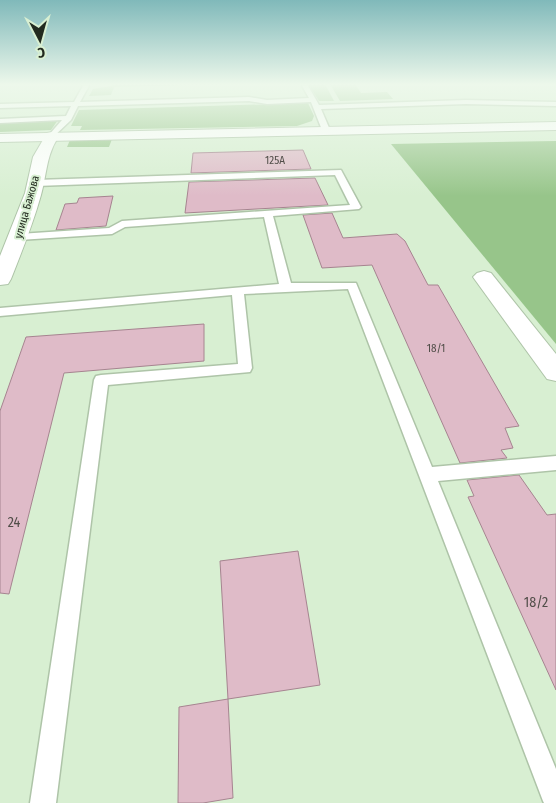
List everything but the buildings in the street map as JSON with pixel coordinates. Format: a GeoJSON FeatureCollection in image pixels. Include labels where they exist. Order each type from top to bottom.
{"type":"FeatureCollection","features":[{"type":"Feature","properties":{"kind":"main road"},"geometry":{"type":"LineString","coordinates":[[0,138],[556,126]]}},
{"type":"Feature","properties":{"kind":"main road","name":"улица Бажова"},"geometry":{"type":"LineString","coordinates":[[0,279],[19,237],[36,183],[38,162],[42,149],[52,136]]}},
{"type":"Feature","properties":{"kind":"main road"},"geometry":{"type":"LineString","coordinates":[[484,277],[556,372]]}},
{"type":"Feature","properties":{"kind":"lane"},"geometry":{"type":"LineString","coordinates":[[52,136],[65,121]]}},
{"type":"Feature","properties":{"kind":"lane"},"geometry":{"type":"LineString","coordinates":[[323,121],[326,130]]}},
{"type":"Feature","properties":{"kind":"lane"},"geometry":{"type":"LineString","coordinates":[[19,237],[112,231],[122,224],[356,207],[338,172],[36,183]]}},
{"type":"Feature","properties":{"kind":"lane"},"geometry":{"type":"LineString","coordinates":[[268,214],[286,287]]}},
{"type":"Feature","properties":{"kind":"lane"},"geometry":{"type":"LineString","coordinates":[[0,312],[286,287],[352,285],[556,801]]}},
{"type":"Feature","properties":{"kind":"lane"},"geometry":{"type":"LineString","coordinates":[[44,803],[100,380],[245,368],[238,292]]}},
{"type":"Feature","properties":{"kind":"lane"},"geometry":{"type":"LineString","coordinates":[[427,475],[556,462]]}},
{"type":"Feature","properties":{"kind":"green space"},"geometry":{"type":"Polygon","coordinates":[[[57,121],[51,130],[0,132],[0,122],[57,121]]]}},
{"type":"Feature","properties":{"kind":"green space"},"geometry":{"type":"Polygon","coordinates":[[[73,121],[311,121],[297,126],[80,130],[82,126],[71,126],[73,121]]]}},
{"type":"Feature","properties":{"kind":"green space"},"geometry":{"type":"Polygon","coordinates":[[[112,139],[109,147],[67,147],[70,140],[112,139]]]}},
{"type":"Feature","properties":{"kind":"green space"},"geometry":{"type":"Polygon","coordinates":[[[556,141],[556,344],[391,144],[556,141]]]}}]}
